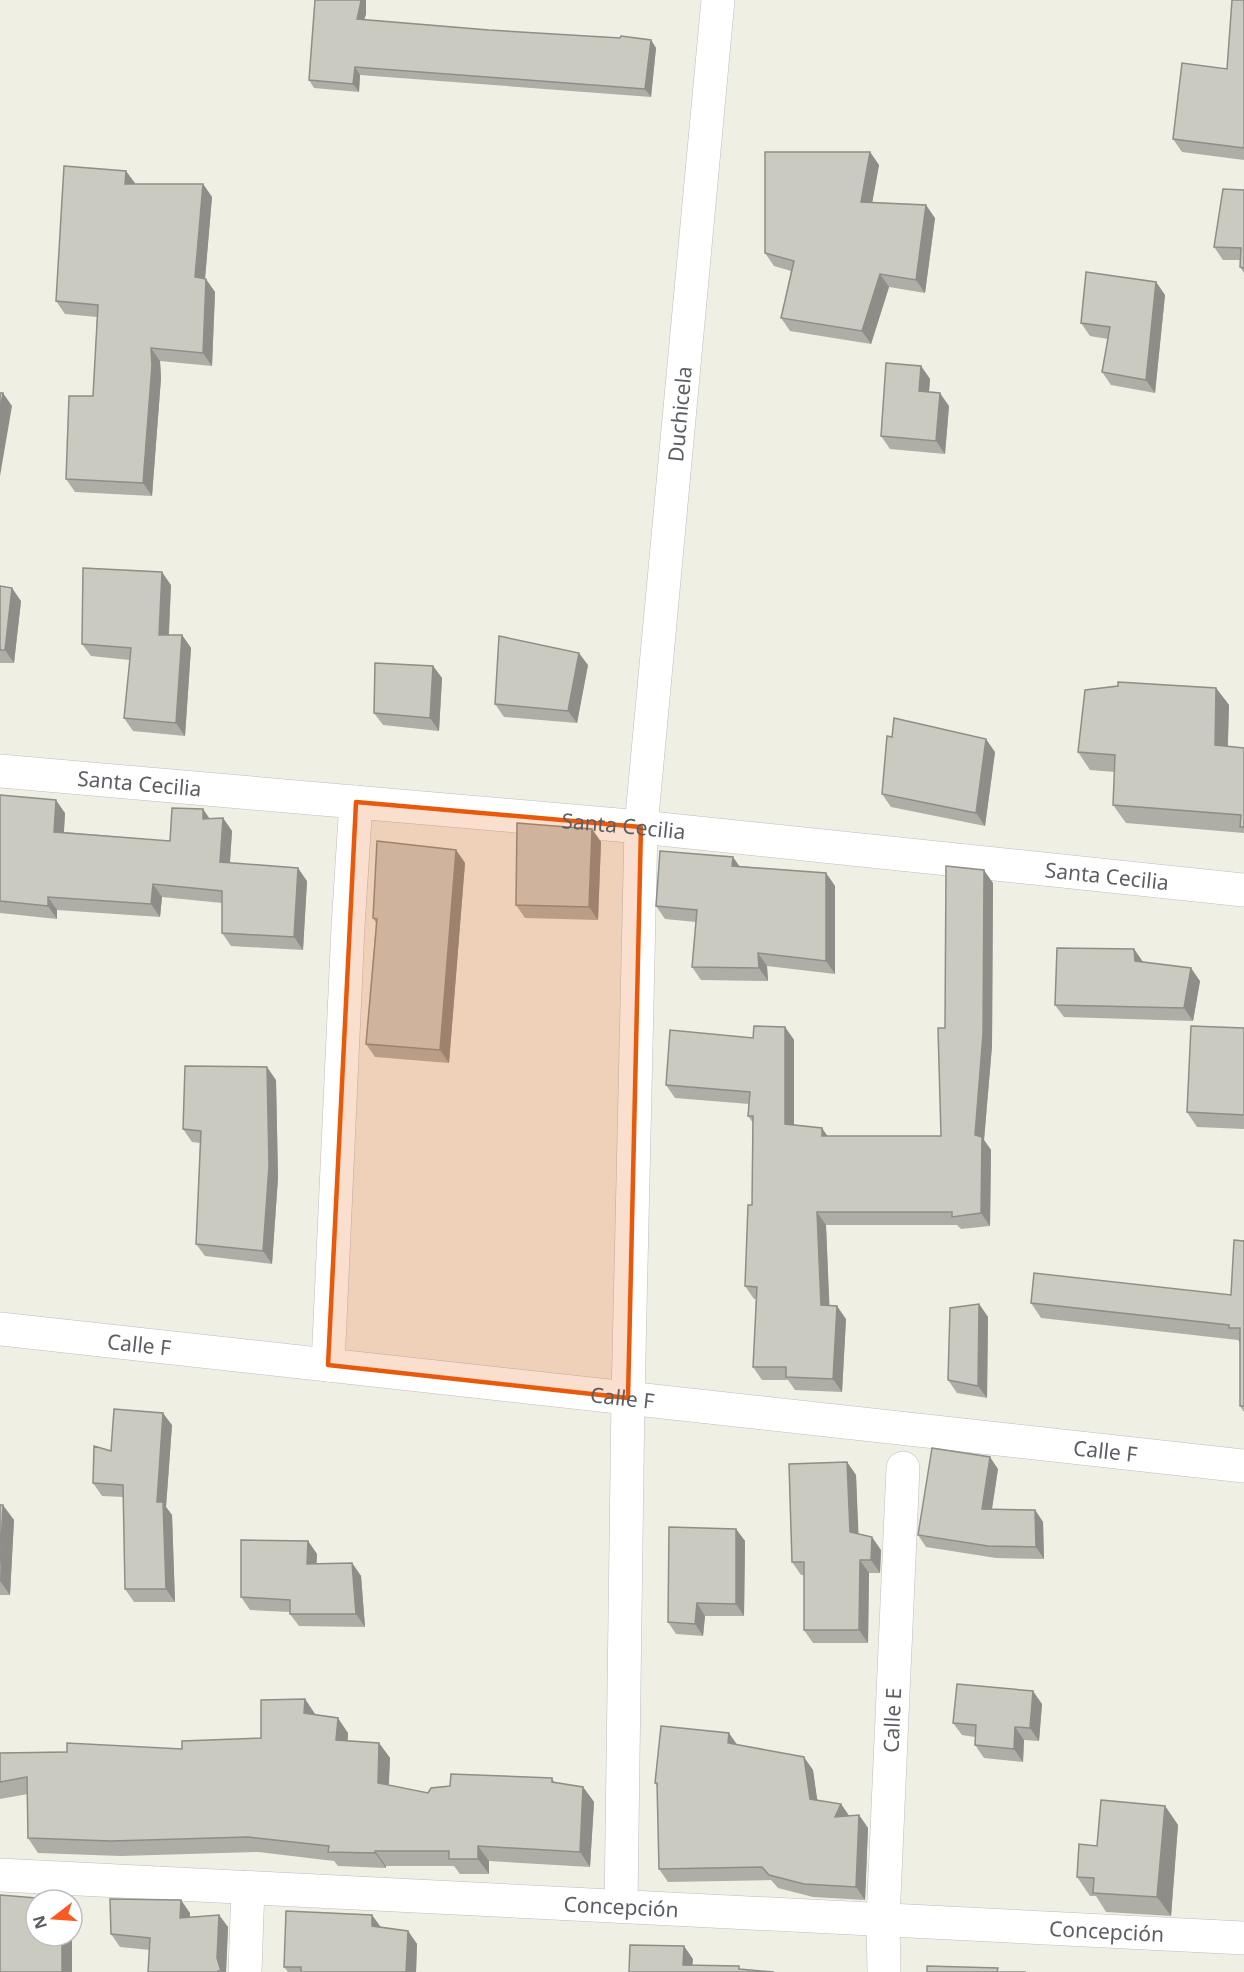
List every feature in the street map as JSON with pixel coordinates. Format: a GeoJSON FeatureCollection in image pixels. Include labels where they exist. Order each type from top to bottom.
{"type":"FeatureCollection","features":[{"type":"Feature","properties":{"kind":"street","name":"Duchicela"},"geometry":{"type":"LineString","coordinates":[[621,1906],[628,1398],[641,827],[718,0]]}},
{"type":"Feature","properties":{"kind":"street","name":"Santa Cecilia"},"geometry":{"type":"LineString","coordinates":[[0,771],[641,827],[1244,890]]}},
{"type":"Feature","properties":{"kind":"street"},"geometry":{"type":"LineString","coordinates":[[328,1365],[356,802]]}},
{"type":"Feature","properties":{"kind":"street","name":"Calle F"},"geometry":{"type":"LineString","coordinates":[[0,1329],[1244,1466]]}},
{"type":"Feature","properties":{"kind":"street","name":"Calle E"},"geometry":{"type":"LineString","coordinates":[[884,1972],[883,1920],[903,1468]]}},
{"type":"Feature","properties":{"kind":"street","name":"Concepción"},"geometry":{"type":"LineString","coordinates":[[0,1875],[1244,1938]]}},
{"type":"Feature","properties":{"kind":"street"},"geometry":{"type":"LineString","coordinates":[[245,1972],[248,1887]]}},
{"type":"Feature","properties":{"kind":"highlighted area"},"geometry":{"type":"Polygon","coordinates":[[[356,802],[641,827],[628,1398],[328,1365],[356,802]]]}},
{"type":"Feature","properties":{"kind":"building"},"geometry":{"type":"Polygon","coordinates":[[[315,0],[361,0],[357,19],[489,30],[620,38],[621,36],[651,40],[645,89],[355,67],[353,84],[309,80],[315,0]]]}},
{"type":"Feature","properties":{"kind":"building"},"geometry":{"type":"Polygon","coordinates":[[[1232,0],[1244,0],[1244,148],[1173,139],[1182,63],[1227,69],[1232,0]]]}},
{"type":"Feature","properties":{"kind":"building"},"geometry":{"type":"Polygon","coordinates":[[[765,152],[870,152],[861,202],[926,205],[916,280],[880,274],[862,331],[781,318],[794,261],[765,253],[765,152]]]}},
{"type":"Feature","properties":{"kind":"building"},"geometry":{"type":"Polygon","coordinates":[[[64,166],[126,171],[125,184],[203,184],[195,277],[206,279],[203,353],[151,348],[152,365],[143,483],[66,479],[69,396],[93,396],[98,305],[56,301],[64,166]]]}},
{"type":"Feature","properties":{"kind":"building"},"geometry":{"type":"Polygon","coordinates":[[[1223,189],[1244,190],[1244,268],[1240,267],[1241,248],[1214,247],[1223,189]]]}},
{"type":"Feature","properties":{"kind":"building"},"geometry":{"type":"Polygon","coordinates":[[[1086,272],[1156,282],[1146,380],[1102,372],[1110,327],[1081,323],[1086,272]]]}},
{"type":"Feature","properties":{"kind":"building"},"geometry":{"type":"Polygon","coordinates":[[[886,363],[921,366],[919,391],[940,393],[936,441],[881,436],[886,363]]]}},
{"type":"Feature","properties":{"kind":"building"},"geometry":{"type":"Polygon","coordinates":[[[0,393],[3,393],[0,411],[0,393]]]}},
{"type":"Feature","properties":{"kind":"building"},"geometry":{"type":"Polygon","coordinates":[[[83,568],[162,572],[159,635],[182,635],[176,723],[124,718],[131,648],[82,644],[83,568]]]}},
{"type":"Feature","properties":{"kind":"building"},"geometry":{"type":"Polygon","coordinates":[[[0,586],[12,588],[5,650],[0,650],[0,586]]]}},
{"type":"Feature","properties":{"kind":"building"},"geometry":{"type":"Polygon","coordinates":[[[499,636],[579,653],[568,711],[495,704],[499,636]]]}},
{"type":"Feature","properties":{"kind":"building"},"geometry":{"type":"Polygon","coordinates":[[[375,663],[433,666],[430,718],[374,713],[375,663]]]}},
{"type":"Feature","properties":{"kind":"building"},"geometry":{"type":"Polygon","coordinates":[[[1118,682],[1216,688],[1215,745],[1244,748],[1244,827],[1240,827],[1241,815],[1113,805],[1115,755],[1078,752],[1085,690],[1118,686],[1118,682]]]}},
{"type":"Feature","properties":{"kind":"building"},"geometry":{"type":"Polygon","coordinates":[[[894,718],[986,739],[976,813],[882,794],[887,736],[892,737],[894,718]]]}},
{"type":"Feature","properties":{"kind":"building"},"geometry":{"type":"Polygon","coordinates":[[[0,795],[56,800],[54,832],[170,841],[172,808],[203,809],[203,819],[223,818],[220,862],[298,868],[294,937],[222,933],[222,891],[153,884],[151,904],[48,897],[48,906],[0,901],[0,795]]]}},
{"type":"Feature","properties":{"kind":"building"},"geometry":{"type":"Polygon","coordinates":[[[517,823],[592,829],[589,907],[516,905],[517,823]]]}},
{"type":"Feature","properties":{"kind":"building"},"geometry":{"type":"Polygon","coordinates":[[[377,841],[456,850],[440,1050],[366,1044],[377,919],[373,918],[377,841]]]}},
{"type":"Feature","properties":{"kind":"building"},"geometry":{"type":"Polygon","coordinates":[[[660,851],[733,857],[732,866],[826,873],[826,961],[758,953],[759,968],[692,967],[697,910],[656,906],[660,851]]]}},
{"type":"Feature","properties":{"kind":"building"},"geometry":{"type":"Polygon","coordinates":[[[946,866],[984,870],[983,1034],[975,1135],[982,1137],[981,1213],[952,1217],[952,1212],[817,1212],[821,1305],[837,1306],[833,1379],[786,1377],[786,1367],[753,1367],[757,1287],[745,1286],[748,1205],[752,1205],[753,1116],[748,1116],[750,1092],[666,1085],[670,1030],[753,1038],[754,1026],[785,1027],[785,1124],[822,1128],[822,1136],[941,1136],[938,1028],[945,1028],[946,866]]]}},
{"type":"Feature","properties":{"kind":"building"},"geometry":{"type":"Polygon","coordinates":[[[1057,948],[1134,949],[1135,961],[1191,968],[1184,1008],[1055,1005],[1057,948]]]}},
{"type":"Feature","properties":{"kind":"building"},"geometry":{"type":"Polygon","coordinates":[[[1191,1026],[1244,1028],[1244,1115],[1187,1112],[1191,1026]]]}},
{"type":"Feature","properties":{"kind":"building"},"geometry":{"type":"Polygon","coordinates":[[[185,1066],[267,1067],[269,1166],[263,1251],[196,1244],[201,1131],[183,1129],[185,1066]]]}},
{"type":"Feature","properties":{"kind":"building"},"geometry":{"type":"Polygon","coordinates":[[[1234,1240],[1244,1241],[1244,1406],[1240,1406],[1240,1328],[1031,1303],[1034,1273],[1231,1295],[1234,1240]]]}},
{"type":"Feature","properties":{"kind":"building"},"geometry":{"type":"Polygon","coordinates":[[[979,1304],[978,1386],[948,1380],[950,1308],[979,1304]]]}},
{"type":"Feature","properties":{"kind":"building"},"geometry":{"type":"Polygon","coordinates":[[[114,1409],[163,1413],[157,1502],[163,1502],[166,1589],[125,1589],[123,1485],[93,1483],[94,1446],[111,1451],[114,1409]]]}},
{"type":"Feature","properties":{"kind":"building"},"geometry":{"type":"Polygon","coordinates":[[[932,1448],[990,1457],[982,1509],[1035,1510],[1036,1547],[988,1546],[918,1535],[932,1448]]]}},
{"type":"Feature","properties":{"kind":"building"},"geometry":{"type":"Polygon","coordinates":[[[847,1462],[850,1532],[872,1537],[871,1560],[860,1560],[859,1630],[804,1630],[804,1562],[792,1562],[789,1464],[847,1462]]]}},
{"type":"Feature","properties":{"kind":"building"},"geometry":{"type":"Polygon","coordinates":[[[0,1505],[3,1505],[0,1564],[0,1505]]]}},
{"type":"Feature","properties":{"kind":"building"},"geometry":{"type":"Polygon","coordinates":[[[669,1527],[736,1529],[736,1604],[697,1603],[695,1624],[668,1622],[669,1527]]]}},
{"type":"Feature","properties":{"kind":"building"},"geometry":{"type":"Polygon","coordinates":[[[241,1540],[308,1541],[307,1564],[352,1563],[356,1614],[290,1614],[290,1600],[241,1597],[241,1540]]]}},
{"type":"Feature","properties":{"kind":"building"},"geometry":{"type":"Polygon","coordinates":[[[957,1684],[1033,1691],[1030,1728],[1015,1727],[1014,1749],[975,1745],[976,1725],[953,1723],[957,1684]]]}},
{"type":"Feature","properties":{"kind":"building"},"geometry":{"type":"Polygon","coordinates":[[[305,1699],[304,1713],[338,1718],[336,1740],[379,1743],[378,1783],[428,1793],[431,1788],[450,1786],[451,1774],[552,1778],[552,1782],[583,1787],[580,1852],[478,1846],[478,1859],[449,1859],[449,1851],[328,1852],[329,1846],[248,1837],[111,1841],[28,1838],[27,1777],[0,1782],[0,1753],[67,1752],[67,1743],[182,1749],[182,1741],[261,1738],[261,1700],[305,1699]]]}},
{"type":"Feature","properties":{"kind":"building"},"geometry":{"type":"Polygon","coordinates":[[[661,1726],[729,1733],[728,1743],[804,1757],[810,1799],[841,1804],[835,1817],[859,1815],[856,1887],[804,1884],[769,1875],[762,1867],[659,1869],[657,1783],[655,1783],[661,1726]]]}},
{"type":"Feature","properties":{"kind":"building"},"geometry":{"type":"Polygon","coordinates":[[[1101,1800],[1165,1806],[1157,1897],[1093,1893],[1094,1878],[1077,1877],[1079,1844],[1097,1846],[1101,1800]]]}},
{"type":"Feature","properties":{"kind":"building"},"geometry":{"type":"Polygon","coordinates":[[[0,1895],[24,1897],[24,1948],[62,1948],[62,1972],[0,1972],[0,1895]]]}},
{"type":"Feature","properties":{"kind":"building"},"geometry":{"type":"Polygon","coordinates":[[[110,1899],[181,1900],[180,1918],[219,1915],[217,1958],[221,1971],[148,1972],[150,1938],[111,1934],[110,1899]]]}},
{"type":"Feature","properties":{"kind":"building"},"geometry":{"type":"Polygon","coordinates":[[[286,1911],[372,1915],[372,1926],[408,1931],[406,1972],[301,1972],[301,1967],[284,1967],[286,1911]]]}},
{"type":"Feature","properties":{"kind":"building"},"geometry":{"type":"Polygon","coordinates":[[[630,1945],[684,1946],[683,1965],[739,1966],[739,1969],[774,1972],[629,1972],[630,1945]]]}},
{"type":"Feature","properties":{"kind":"building"},"geometry":{"type":"Polygon","coordinates":[[[927,1966],[998,1968],[997,1972],[927,1972],[927,1966]]]}}]}
